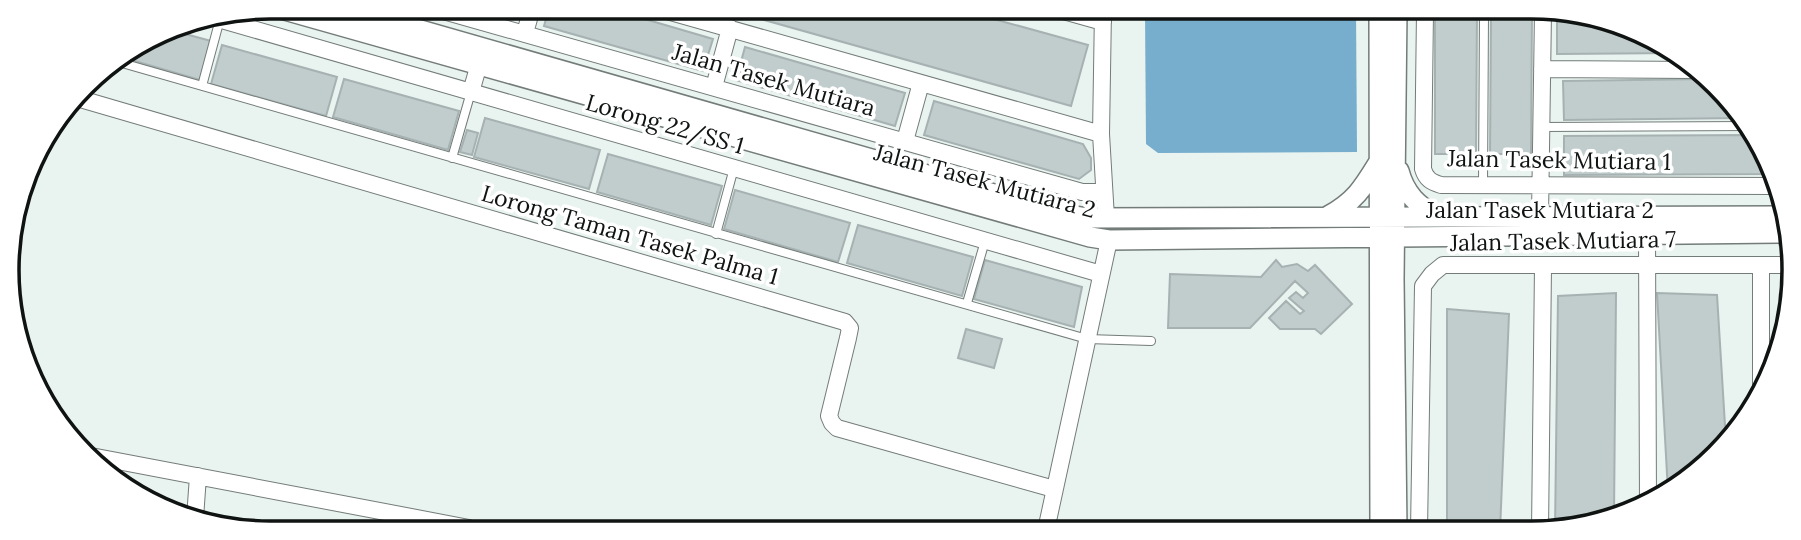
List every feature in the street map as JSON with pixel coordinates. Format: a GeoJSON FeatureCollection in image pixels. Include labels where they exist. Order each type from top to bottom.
{"type":"FeatureCollection","features":[{"type":"Feature","properties":{"kind":"street","name":"Jalan Tasek Mutiara 2"},"geometry":{"type":"LineString","coordinates":[[315,19],[1090,237],[1109,240],[1325,227]]}},
{"type":"Feature","properties":{"kind":"street"},"geometry":{"type":"LineString","coordinates":[[340,19],[360,32]]}},
{"type":"Feature","properties":{"kind":"street","name":"Jalan Tasek Mutiara 2"},"geometry":{"type":"LineString","coordinates":[[382,19],[1067,215],[1325,227],[1389,227],[1447,235],[1779,233]]}},
{"type":"Feature","properties":{"kind":"street","name":"Jalan Tasek Mutiara"},"geometry":{"type":"LineString","coordinates":[[473,19],[1082,192],[1103,192]]}},
{"type":"Feature","properties":{"kind":"street"},"geometry":{"type":"LineString","coordinates":[[525,33],[529,19]]}},
{"type":"Feature","properties":{"kind":"street"},"geometry":{"type":"LineString","coordinates":[[697,19],[1101,134]]}},
{"type":"Feature","properties":{"kind":"street"},"geometry":{"type":"LineString","coordinates":[[1103,19],[1101,134],[1106,218]]}},
{"type":"Feature","properties":{"kind":"street"},"geometry":{"type":"LineString","coordinates":[[1379,19],[1389,227],[1380,521]]}},
{"type":"Feature","properties":{"kind":"street"},"geometry":{"type":"LineString","coordinates":[[1397,19],[1388,160],[1417,204],[1438,217]]}},
{"type":"Feature","properties":{"kind":"street","name":"Jalan Tasek Mutiara 1"},"geometry":{"type":"LineString","coordinates":[[1425,19],[1423,169],[1426,177],[1441,185],[1767,186]]}},
{"type":"Feature","properties":{"kind":"street"},"geometry":{"type":"LineString","coordinates":[[1540,216],[1543,20]]}},
{"type":"Feature","properties":{"kind":"street","name":"Lorong 22/SS 1"},"geometry":{"type":"LineString","coordinates":[[230,22],[1101,275]]}},
{"type":"Feature","properties":{"kind":"street"},"geometry":{"type":"LineString","coordinates":[[714,87],[730,28]]}},
{"type":"Feature","properties":{"kind":"street"},"geometry":{"type":"LineString","coordinates":[[471,92],[479,64]]}},
{"type":"Feature","properties":{"kind":"street"},"geometry":{"type":"LineString","coordinates":[[1542,69],[1682,70]]}},
{"type":"Feature","properties":{"kind":"street"},"geometry":{"type":"LineString","coordinates":[[905,141],[921,83]]}},
{"type":"Feature","properties":{"kind":"street","name":"Lorong Taman Tasek Palma 1"},"geometry":{"type":"LineString","coordinates":[[86,100],[845,322],[850,328],[849,338],[829,416],[837,428],[1054,489]]}},
{"type":"Feature","properties":{"kind":"street"},"geometry":{"type":"LineString","coordinates":[[1388,160],[1358,195],[1325,227],[1353,241],[1366,252],[1387,280],[1396,521]]}},
{"type":"Feature","properties":{"kind":"street","name":"Jalan Tasek Mutiara 2"},"geometry":{"type":"LineString","coordinates":[[1389,227],[1438,217],[1776,216]]}},
{"type":"Feature","properties":{"kind":"street"},"geometry":{"type":"LineString","coordinates":[[1647,234],[1648,492]]}},
{"type":"Feature","properties":{"kind":"street"},"geometry":{"type":"LineString","coordinates":[[1387,280],[1412,250],[1424,242],[1447,235]]}},
{"type":"Feature","properties":{"kind":"street"},"geometry":{"type":"LineString","coordinates":[[1048,521],[1109,240]]}},
{"type":"Feature","properties":{"kind":"street","name":"Jalan Tasek Mutiara 7"},"geometry":{"type":"LineString","coordinates":[[1419,521],[1423,286],[1443,265],[1782,265]]}},
{"type":"Feature","properties":{"kind":"street"},"geometry":{"type":"LineString","coordinates":[[1761,265],[1761,370]]}},
{"type":"Feature","properties":{"kind":"street"},"geometry":{"type":"LineString","coordinates":[[1540,520],[1543,266]]}},
{"type":"Feature","properties":{"kind":"street"},"geometry":{"type":"LineString","coordinates":[[105,459],[432,521]]}},
{"type":"Feature","properties":{"kind":"street"},"geometry":{"type":"LineString","coordinates":[[196,509],[198,477]]}},
{"type":"Feature","properties":{"kind":"lane"},"geometry":{"type":"LineString","coordinates":[[1483,185],[1484,19]]}},
{"type":"Feature","properties":{"kind":"lane"},"geometry":{"type":"LineString","coordinates":[[202,86],[217,25]]}},
{"type":"Feature","properties":{"kind":"lane"},"geometry":{"type":"LineString","coordinates":[[127,64],[1087,339],[1151,341]]}},
{"type":"Feature","properties":{"kind":"lane"},"geometry":{"type":"LineString","coordinates":[[452,158],[471,92]]}},
{"type":"Feature","properties":{"kind":"lane"},"geometry":{"type":"LineString","coordinates":[[1541,127],[1736,126]]}},
{"type":"Feature","properties":{"kind":"lane"},"geometry":{"type":"LineString","coordinates":[[716,234],[734,168]]}},
{"type":"Feature","properties":{"kind":"lane"},"geometry":{"type":"LineString","coordinates":[[967,303],[985,241]]}},
{"type":"Feature","properties":{"kind":"water"},"geometry":{"type":"Polygon","coordinates":[[[1145,19],[1356,19],[1357,152],[1158,153],[1146,144],[1145,19]]]}},
{"type":"Feature","properties":{"kind":"building"},"geometry":{"type":"Polygon","coordinates":[[[546,19],[645,19],[713,39],[703,71],[544,26],[546,19]]]}},
{"type":"Feature","properties":{"kind":"building"},"geometry":{"type":"Polygon","coordinates":[[[761,19],[994,19],[1088,45],[1071,106],[761,19]]]}},
{"type":"Feature","properties":{"kind":"building"},"geometry":{"type":"Polygon","coordinates":[[[1435,19],[1477,19],[1476,154],[1435,154],[1435,19]]]}},
{"type":"Feature","properties":{"kind":"building"},"geometry":{"type":"Polygon","coordinates":[[[1491,19],[1532,19],[1531,154],[1490,154],[1491,19]]]}},
{"type":"Feature","properties":{"kind":"building"},"geometry":{"type":"Polygon","coordinates":[[[1557,21],[1612,33],[1656,53],[1557,54],[1557,21]]]}},
{"type":"Feature","properties":{"kind":"building"},"geometry":{"type":"Polygon","coordinates":[[[186,34],[211,41],[200,80],[133,61],[159,45],[186,34]]]}},
{"type":"Feature","properties":{"kind":"building"},"geometry":{"type":"Polygon","coordinates":[[[222,45],[337,77],[326,116],[211,84],[222,45]]]}},
{"type":"Feature","properties":{"kind":"building"},"geometry":{"type":"Polygon","coordinates":[[[745,47],[905,93],[895,126],[736,80],[745,47]]]}},
{"type":"Feature","properties":{"kind":"building"},"geometry":{"type":"Polygon","coordinates":[[[344,79],[459,111],[448,150],[333,117],[344,79]]]}},
{"type":"Feature","properties":{"kind":"building"},"geometry":{"type":"Polygon","coordinates":[[[1694,79],[1731,118],[1564,120],[1563,81],[1694,79]]]}},
{"type":"Feature","properties":{"kind":"building"},"geometry":{"type":"Polygon","coordinates":[[[934,101],[1083,144],[1091,158],[1091,170],[1079,179],[924,135],[934,101]]]}},
{"type":"Feature","properties":{"kind":"building"},"geometry":{"type":"Polygon","coordinates":[[[485,118],[600,150],[589,189],[474,157],[485,118]]]}},
{"type":"Feature","properties":{"kind":"building"},"geometry":{"type":"Polygon","coordinates":[[[467,130],[478,133],[472,155],[460,152],[467,130]]]}},
{"type":"Feature","properties":{"kind":"building"},"geometry":{"type":"Polygon","coordinates":[[[1742,135],[1763,174],[1564,175],[1564,136],[1742,135]]]}},
{"type":"Feature","properties":{"kind":"building"},"geometry":{"type":"Polygon","coordinates":[[[608,154],[722,186],[711,225],[597,192],[608,154]]]}},
{"type":"Feature","properties":{"kind":"building"},"geometry":{"type":"Polygon","coordinates":[[[735,190],[850,223],[838,262],[724,229],[735,190]]]}},
{"type":"Feature","properties":{"kind":"building"},"geometry":{"type":"Polygon","coordinates":[[[858,225],[973,257],[962,296],[847,263],[858,225]]]}},
{"type":"Feature","properties":{"kind":"building"},"geometry":{"type":"Polygon","coordinates":[[[985,260],[1082,287],[1074,327],[974,299],[985,260]]]}},
{"type":"Feature","properties":{"kind":"building"},"geometry":{"type":"Polygon","coordinates":[[[1276,260],[1282,267],[1297,264],[1308,271],[1315,265],[1352,304],[1321,334],[1315,329],[1280,329],[1269,318],[1286,301],[1300,314],[1304,311],[1289,298],[1296,292],[1303,298],[1308,293],[1295,281],[1250,328],[1168,328],[1170,274],[1261,277],[1276,260]]]}},
{"type":"Feature","properties":{"kind":"building"},"geometry":{"type":"Polygon","coordinates":[[[1616,293],[1614,506],[1555,520],[1558,296],[1616,293]]]}},
{"type":"Feature","properties":{"kind":"building"},"geometry":{"type":"Polygon","coordinates":[[[1657,293],[1717,295],[1725,429],[1696,459],[1667,480],[1657,293]]]}},
{"type":"Feature","properties":{"kind":"building"},"geometry":{"type":"Polygon","coordinates":[[[1447,309],[1509,314],[1500,521],[1447,521],[1447,309]]]}},
{"type":"Feature","properties":{"kind":"building"},"geometry":{"type":"Polygon","coordinates":[[[966,329],[1002,339],[994,368],[958,358],[966,329]]]}}]}
